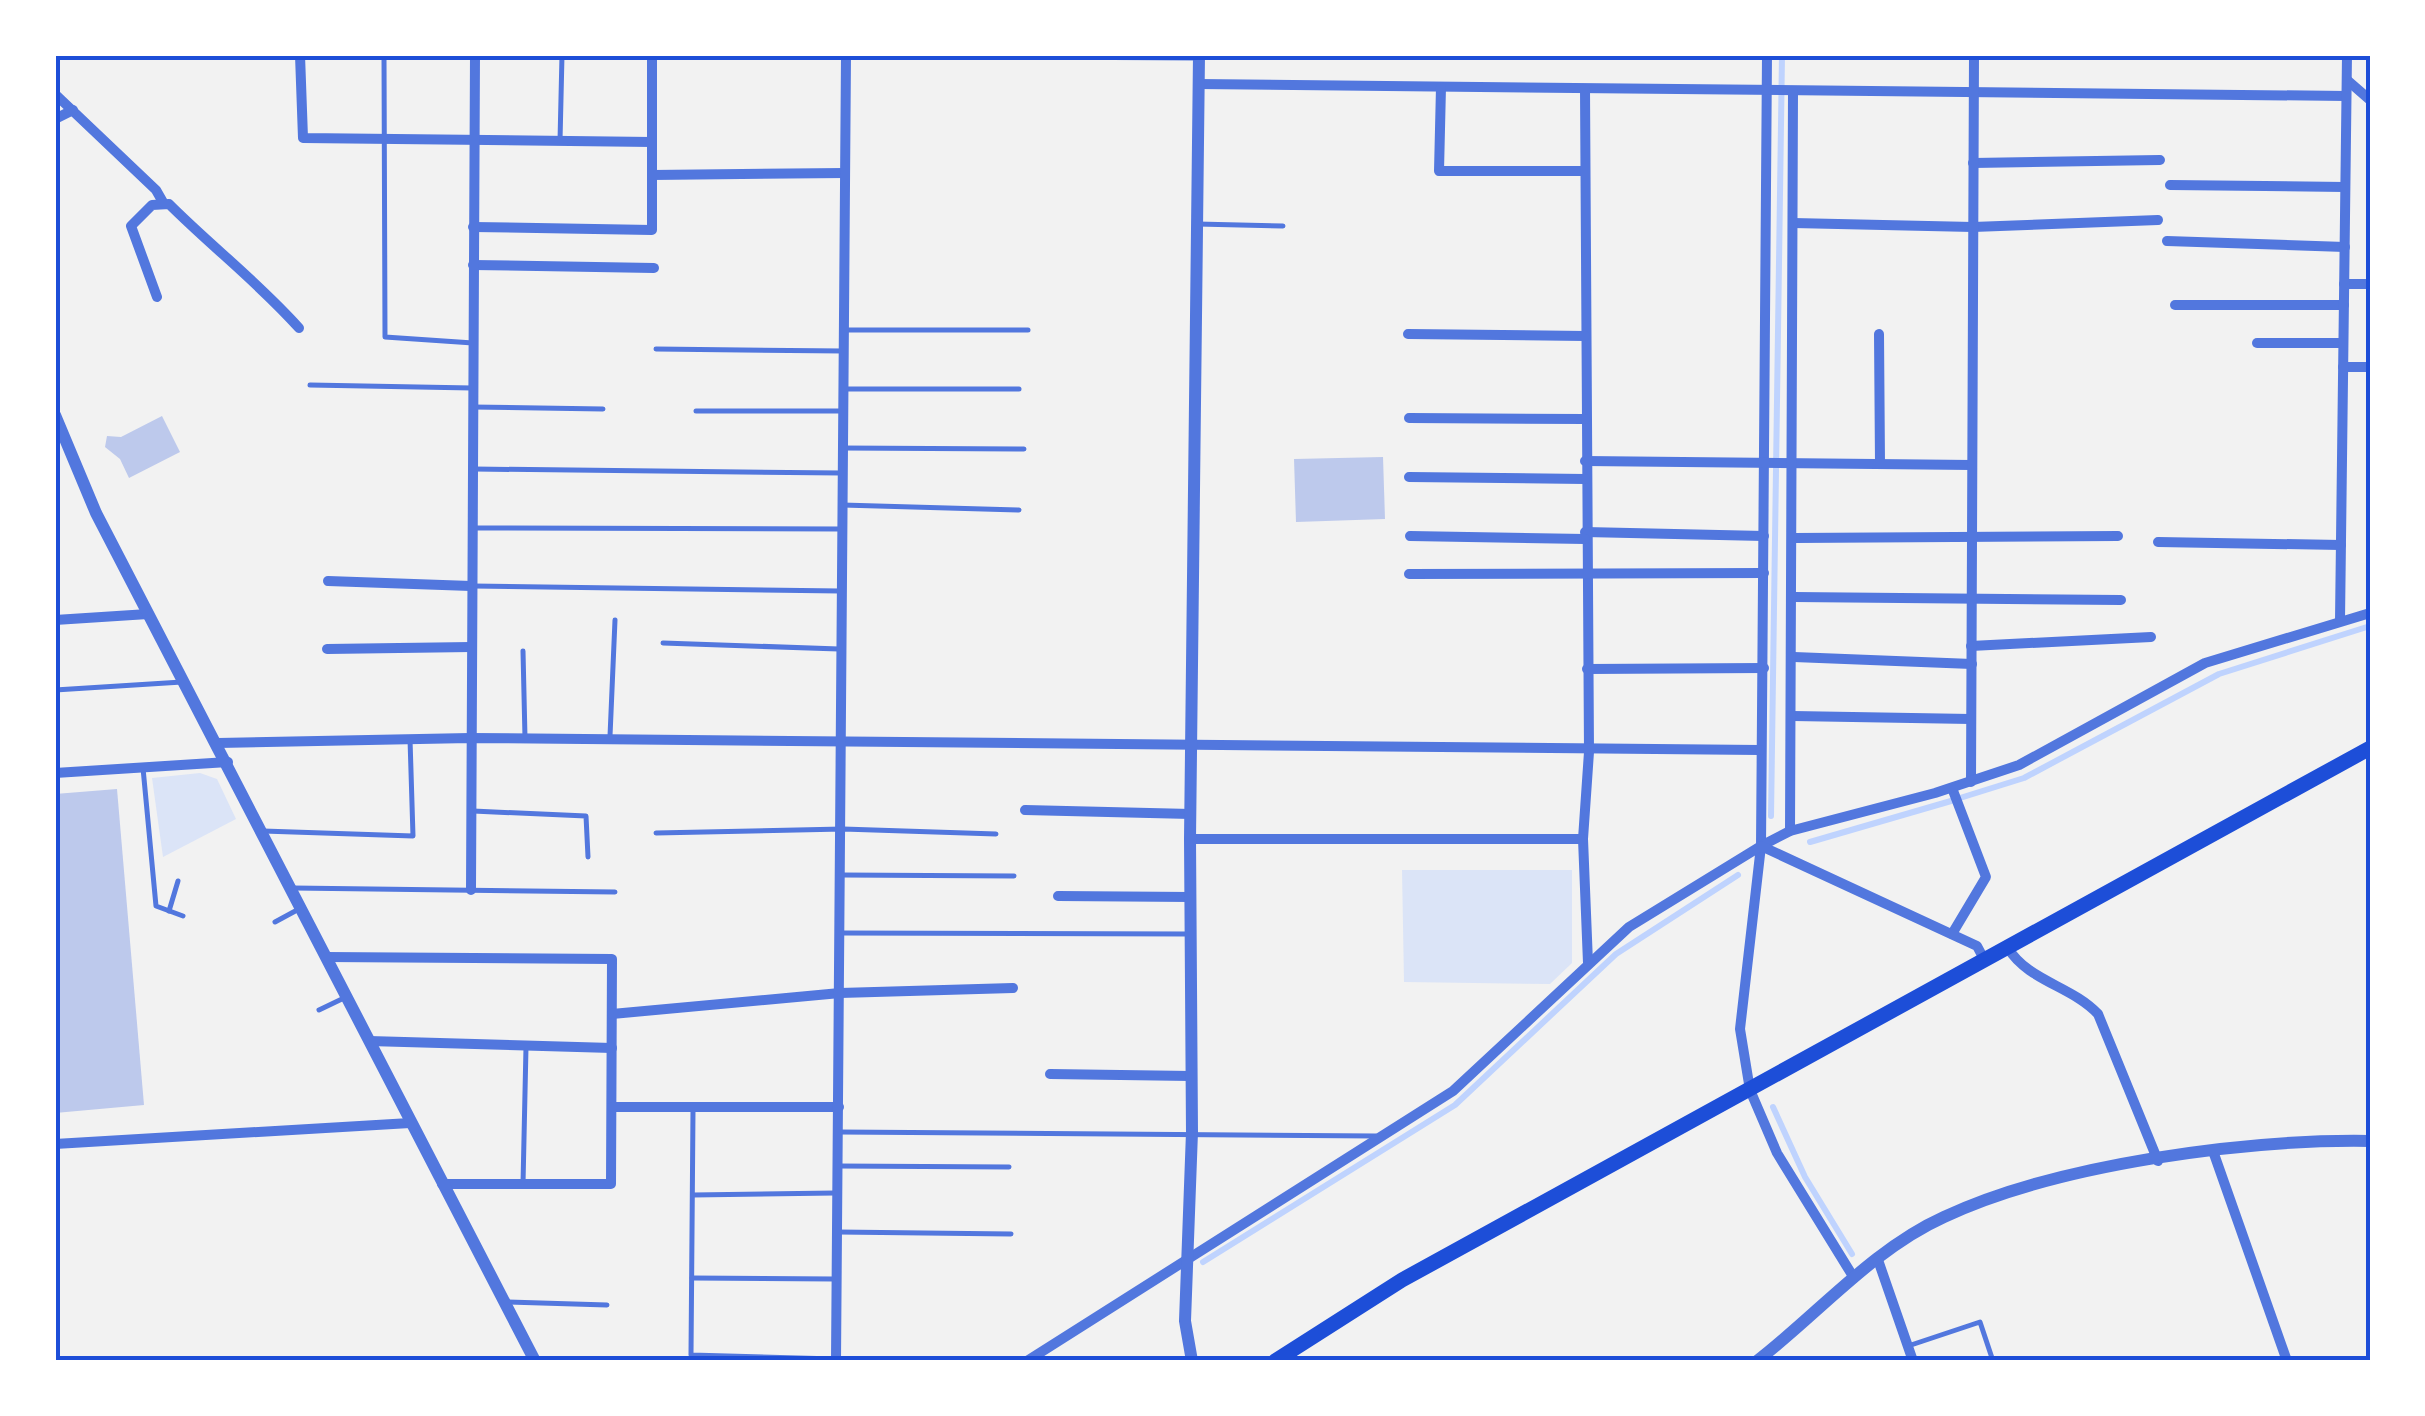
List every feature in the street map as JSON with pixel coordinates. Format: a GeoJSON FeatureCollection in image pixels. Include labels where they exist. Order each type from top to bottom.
{"type":"FeatureCollection","features":[{"type":"Feature","properties":{"kind":"main road"},"geometry":{"type":"LineString","coordinates":[[1285,1358],[1402,1280],[2370,748]]}},
{"type":"Feature","properties":{"kind":"street"},"geometry":{"type":"LineString","coordinates":[[300,55],[302,138],[652,142]]}},
{"type":"Feature","properties":{"kind":"street"},"geometry":{"type":"LineString","coordinates":[[472,890],[475,55]]}},
{"type":"Feature","properties":{"kind":"street"},"geometry":{"type":"LineString","coordinates":[[474,227],[652,230],[652,55]]}},
{"type":"Feature","properties":{"kind":"street"},"geometry":{"type":"LineString","coordinates":[[836,1360],[844,740],[840,590],[846,55]]}},
{"type":"Feature","properties":{"kind":"street"},"geometry":{"type":"LineString","coordinates":[[1768,55],[1762,846],[1740,1028],[1750,1090],[1795,1188],[1854,1278]]}},
{"type":"Feature","properties":{"kind":"street"},"geometry":{"type":"LineString","coordinates":[[1972,782],[1974,55]]}},
{"type":"Feature","properties":{"kind":"street"},"geometry":{"type":"LineString","coordinates":[[2340,621],[2347,55]]}},
{"type":"Feature","properties":{"kind":"street"},"geometry":{"type":"LineString","coordinates":[[1192,1361],[1185,1322],[1192,1132],[1190,840],[1198,56]]}},
{"type":"Feature","properties":{"kind":"street"},"geometry":{"type":"LineString","coordinates":[[2346,80],[2370,100]]}},
{"type":"Feature","properties":{"kind":"street"},"geometry":{"type":"LineString","coordinates":[[1198,84],[2346,96]]}},
{"type":"Feature","properties":{"kind":"street"},"geometry":{"type":"LineString","coordinates":[[1440,87],[1439,171],[1585,171]]}},
{"type":"Feature","properties":{"kind":"street"},"geometry":{"type":"LineString","coordinates":[[1585,89],[1584,461],[1589,752],[1583,839],[1588,963]]}},
{"type":"Feature","properties":{"kind":"street"},"geometry":{"type":"LineString","coordinates":[[1790,831],[1794,657],[1793,91]]}},
{"type":"Feature","properties":{"kind":"street"},"geometry":{"type":"LineString","coordinates":[[55,94],[156,190],[164,204]]}},
{"type":"Feature","properties":{"kind":"street"},"geometry":{"type":"LineString","coordinates":[[55,119],[72,110]]}},
{"type":"Feature","properties":{"kind":"street"},"geometry":{"type":"LineString","coordinates":[[1973,163],[2160,160]]}},
{"type":"Feature","properties":{"kind":"street"},"geometry":{"type":"LineString","coordinates":[[652,175],[844,173]]}},
{"type":"Feature","properties":{"kind":"street"},"geometry":{"type":"LineString","coordinates":[[2170,185],[2345,187]]}},
{"type":"Feature","properties":{"kind":"street"},"geometry":{"type":"LineString","coordinates":[[158,297],[130,226],[152,205],[169,204],[225,260],[264,288],[299,328]]}},
{"type":"Feature","properties":{"kind":"street"},"geometry":{"type":"LineString","coordinates":[[1794,224],[1973,227],[2158,220]]}},
{"type":"Feature","properties":{"kind":"street"},"geometry":{"type":"LineString","coordinates":[[2167,241],[2344,247]]}},
{"type":"Feature","properties":{"kind":"street"},"geometry":{"type":"LineString","coordinates":[[473,265],[654,268]]}},
{"type":"Feature","properties":{"kind":"street"},"geometry":{"type":"LineString","coordinates":[[2344,284],[2370,284]]}},
{"type":"Feature","properties":{"kind":"street"},"geometry":{"type":"LineString","coordinates":[[2175,304],[2344,305]]}},
{"type":"Feature","properties":{"kind":"street"},"geometry":{"type":"LineString","coordinates":[[1408,334],[1584,336]]}},
{"type":"Feature","properties":{"kind":"street"},"geometry":{"type":"LineString","coordinates":[[1879,334],[1880,464]]}},
{"type":"Feature","properties":{"kind":"street"},"geometry":{"type":"LineString","coordinates":[[2257,343],[2344,344]]}},
{"type":"Feature","properties":{"kind":"street"},"geometry":{"type":"LineString","coordinates":[[2343,367],[2370,367]]}},
{"type":"Feature","properties":{"kind":"street"},"geometry":{"type":"LineString","coordinates":[[55,416],[62,450],[228,762],[535,1361]]}},
{"type":"Feature","properties":{"kind":"street"},"geometry":{"type":"LineString","coordinates":[[1409,418],[1584,419]]}},
{"type":"Feature","properties":{"kind":"street"},"geometry":{"type":"LineString","coordinates":[[1584,461],[1972,465]]}},
{"type":"Feature","properties":{"kind":"street"},"geometry":{"type":"LineString","coordinates":[[1410,477],[1585,479]]}},
{"type":"Feature","properties":{"kind":"street"},"geometry":{"type":"LineString","coordinates":[[1410,536],[1764,536]]}},
{"type":"Feature","properties":{"kind":"street"},"geometry":{"type":"LineString","coordinates":[[1794,538],[2118,536]]}},
{"type":"Feature","properties":{"kind":"street"},"geometry":{"type":"LineString","coordinates":[[2158,542],[2341,545]]}},
{"type":"Feature","properties":{"kind":"street"},"geometry":{"type":"LineString","coordinates":[[1410,574],[1764,573]]}},
{"type":"Feature","properties":{"kind":"street"},"geometry":{"type":"LineString","coordinates":[[328,582],[471,586]]}},
{"type":"Feature","properties":{"kind":"street"},"geometry":{"type":"LineString","coordinates":[[1794,597],[2122,600]]}},
{"type":"Feature","properties":{"kind":"street"},"geometry":{"type":"LineString","coordinates":[[1027,1361],[1453,1090],[1629,927],[1762,846],[1790,831],[1952,788],[2018,766],[2205,664],[2370,612]]}},
{"type":"Feature","properties":{"kind":"street"},"geometry":{"type":"LineString","coordinates":[[55,620],[148,614]]}},
{"type":"Feature","properties":{"kind":"street"},"geometry":{"type":"LineString","coordinates":[[1970,646],[2151,637]]}},
{"type":"Feature","properties":{"kind":"street"},"geometry":{"type":"LineString","coordinates":[[327,649],[471,648]]}},
{"type":"Feature","properties":{"kind":"street"},"geometry":{"type":"LineString","coordinates":[[1794,657],[1972,664]]}},
{"type":"Feature","properties":{"kind":"street"},"geometry":{"type":"LineString","coordinates":[[1588,669],[1764,668]]}},
{"type":"Feature","properties":{"kind":"street"},"geometry":{"type":"LineString","coordinates":[[1793,716],[1971,719]]}},
{"type":"Feature","properties":{"kind":"street"},"geometry":{"type":"LineString","coordinates":[[218,743],[610,738],[1589,752],[1760,750]]}},
{"type":"Feature","properties":{"kind":"street"},"geometry":{"type":"LineString","coordinates":[[55,774],[228,762]]}},
{"type":"Feature","properties":{"kind":"street"},"geometry":{"type":"LineString","coordinates":[[1952,788],[1986,878],[1952,934]]}},
{"type":"Feature","properties":{"kind":"street"},"geometry":{"type":"LineString","coordinates":[[1024,810],[1191,814]]}},
{"type":"Feature","properties":{"kind":"street"},"geometry":{"type":"LineString","coordinates":[[1190,840],[1583,839]]}},
{"type":"Feature","properties":{"kind":"street"},"geometry":{"type":"LineString","coordinates":[[1762,846],[1977,946],[1985,960]]}},
{"type":"Feature","properties":{"kind":"street"},"geometry":{"type":"LineString","coordinates":[[1058,896],[1192,897]]}},
{"type":"Feature","properties":{"kind":"street"},"geometry":{"type":"LineString","coordinates":[[2008,948],[2016,961],[2086,1002],[2098,1014],[2158,1160]]}},
{"type":"Feature","properties":{"kind":"street"},"geometry":{"type":"LineString","coordinates":[[326,957],[612,959],[611,1184],[442,1184]]}},
{"type":"Feature","properties":{"kind":"street"},"geometry":{"type":"LineString","coordinates":[[612,1014],[840,994],[1013,988]]}},
{"type":"Feature","properties":{"kind":"street"},"geometry":{"type":"LineString","coordinates":[[368,1041],[612,1048]]}},
{"type":"Feature","properties":{"kind":"street"},"geometry":{"type":"LineString","coordinates":[[1050,1074],[1192,1076]]}},
{"type":"Feature","properties":{"kind":"street"},"geometry":{"type":"LineString","coordinates":[[612,1108],[839,1108]]}},
{"type":"Feature","properties":{"kind":"street"},"geometry":{"type":"LineString","coordinates":[[55,1144],[410,1123]]}},
{"type":"Feature","properties":{"kind":"street"},"geometry":{"type":"LineString","coordinates":[[1757,1361],[1878,1260],[1944,1217],[1988,1201],[2213,1150],[2265,1142],[2370,1141]]}},
{"type":"Feature","properties":{"kind":"street"},"geometry":{"type":"LineString","coordinates":[[2213,1150],[2288,1361]]}},
{"type":"Feature","properties":{"kind":"street"},"geometry":{"type":"LineString","coordinates":[[1878,1260],[1913,1361]]}},
{"type":"Feature","properties":{"kind":"lane"},"geometry":{"type":"LineString","coordinates":[[384,55],[384,337],[473,344]]}},
{"type":"Feature","properties":{"kind":"lane"},"geometry":{"type":"LineString","coordinates":[[560,141],[562,55]]}},
{"type":"Feature","properties":{"kind":"lane"},"geometry":{"type":"LineString","coordinates":[[1030,56],[1198,56]]}},
{"type":"Feature","properties":{"kind":"lane"},"geometry":{"type":"LineString","coordinates":[[1197,224],[1284,226]]}},
{"type":"Feature","properties":{"kind":"lane"},"geometry":{"type":"LineString","coordinates":[[842,330],[1028,330]]}},
{"type":"Feature","properties":{"kind":"lane"},"geometry":{"type":"LineString","coordinates":[[656,349],[843,351]]}},
{"type":"Feature","properties":{"kind":"lane"},"geometry":{"type":"LineString","coordinates":[[310,385],[472,388]]}},
{"type":"Feature","properties":{"kind":"lane"},"geometry":{"type":"LineString","coordinates":[[842,389],[1019,389]]}},
{"type":"Feature","properties":{"kind":"lane"},"geometry":{"type":"LineString","coordinates":[[472,407],[603,409]]}},
{"type":"Feature","properties":{"kind":"lane"},"geometry":{"type":"LineString","coordinates":[[696,412],[842,411]]}},
{"type":"Feature","properties":{"kind":"lane"},"geometry":{"type":"LineString","coordinates":[[841,448],[1024,449]]}},
{"type":"Feature","properties":{"kind":"lane"},"geometry":{"type":"LineString","coordinates":[[472,468],[841,473]]}},
{"type":"Feature","properties":{"kind":"lane"},"geometry":{"type":"LineString","coordinates":[[841,505],[1019,510]]}},
{"type":"Feature","properties":{"kind":"lane"},"geometry":{"type":"LineString","coordinates":[[471,528],[841,529]]}},
{"type":"Feature","properties":{"kind":"lane"},"geometry":{"type":"LineString","coordinates":[[471,586],[840,590]]}},
{"type":"Feature","properties":{"kind":"lane"},"geometry":{"type":"LineString","coordinates":[[610,738],[616,620]]}},
{"type":"Feature","properties":{"kind":"lane"},"geometry":{"type":"LineString","coordinates":[[662,644],[842,650]]}},
{"type":"Feature","properties":{"kind":"lane"},"geometry":{"type":"LineString","coordinates":[[524,651],[526,738]]}},
{"type":"Feature","properties":{"kind":"lane"},"geometry":{"type":"LineString","coordinates":[[55,690],[185,682]]}},
{"type":"Feature","properties":{"kind":"lane"},"geometry":{"type":"LineString","coordinates":[[263,831],[413,836],[410,739]]}},
{"type":"Feature","properties":{"kind":"lane"},"geometry":{"type":"LineString","coordinates":[[143,768],[156,906],[183,916]]}},
{"type":"Feature","properties":{"kind":"lane"},"geometry":{"type":"LineString","coordinates":[[470,811],[586,816],[588,858]]}},
{"type":"Feature","properties":{"kind":"lane"},"geometry":{"type":"LineString","coordinates":[[656,833],[842,829],[996,834]]}},
{"type":"Feature","properties":{"kind":"lane"},"geometry":{"type":"LineString","coordinates":[[842,875],[1014,876]]}},
{"type":"Feature","properties":{"kind":"lane"},"geometry":{"type":"LineString","coordinates":[[168,910],[178,881]]}},
{"type":"Feature","properties":{"kind":"lane"},"geometry":{"type":"LineString","coordinates":[[292,888],[615,892]]}},
{"type":"Feature","properties":{"kind":"lane"},"geometry":{"type":"LineString","coordinates":[[275,922],[302,908]]}},
{"type":"Feature","properties":{"kind":"lane"},"geometry":{"type":"LineString","coordinates":[[841,933],[1192,934]]}},
{"type":"Feature","properties":{"kind":"lane"},"geometry":{"type":"LineString","coordinates":[[318,1010],[346,997]]}},
{"type":"Feature","properties":{"kind":"lane"},"geometry":{"type":"LineString","coordinates":[[524,1184],[526,1046]]}},
{"type":"Feature","properties":{"kind":"lane"},"geometry":{"type":"LineString","coordinates":[[693,1107],[691,1355],[836,1360]]}},
{"type":"Feature","properties":{"kind":"lane"},"geometry":{"type":"LineString","coordinates":[[839,1132],[1383,1136]]}},
{"type":"Feature","properties":{"kind":"lane"},"geometry":{"type":"LineString","coordinates":[[838,1166],[1009,1168]]}},
{"type":"Feature","properties":{"kind":"lane"},"geometry":{"type":"LineString","coordinates":[[694,1195],[838,1193]]}},
{"type":"Feature","properties":{"kind":"lane"},"geometry":{"type":"LineString","coordinates":[[838,1232],[1010,1234]]}},
{"type":"Feature","properties":{"kind":"lane"},"geometry":{"type":"LineString","coordinates":[[692,1278],[837,1279]]}},
{"type":"Feature","properties":{"kind":"lane"},"geometry":{"type":"LineString","coordinates":[[503,1302],[607,1305]]}},
{"type":"Feature","properties":{"kind":"lane"},"geometry":{"type":"LineString","coordinates":[[1908,1346],[1980,1322],[1994,1361]]}},
{"type":"Feature","properties":{"kind":"shaded area"},"geometry":{"type":"Polygon","coordinates":[[[200,773],[217,779],[236,819],[163,857],[152,778],[200,773]]]}},
{"type":"Feature","properties":{"kind":"shaded area"},"geometry":{"type":"Polygon","coordinates":[[[1402,870],[1572,870],[1572,963],[1550,984],[1404,982],[1402,870]]]}},
{"type":"Feature","properties":{"kind":"building"},"geometry":{"type":"Polygon","coordinates":[[[162,416],[180,452],[129,478],[120,459],[105,447],[107,436],[121,437],[162,416]]]}},
{"type":"Feature","properties":{"kind":"building"},"geometry":{"type":"Polygon","coordinates":[[[1383,457],[1385,519],[1296,522],[1294,459],[1383,457]]]}},
{"type":"Feature","properties":{"kind":"building"},"geometry":{"type":"Polygon","coordinates":[[[117,789],[144,1105],[55,1113],[55,794],[117,789]]]}},
{"type":"Feature","properties":{"kind":"waterway"},"geometry":{"type":"LineString","coordinates":[[1771,816],[1782,55]]}},
{"type":"Feature","properties":{"kind":"waterway"},"geometry":{"type":"LineString","coordinates":[[1960,798],[2024,778],[2219,674],[2370,626]]}},
{"type":"Feature","properties":{"kind":"waterway"},"geometry":{"type":"LineString","coordinates":[[1810,842],[1951,801]]}},
{"type":"Feature","properties":{"kind":"waterway"},"geometry":{"type":"LineString","coordinates":[[1203,1262],[1455,1105],[1616,954],[1738,875]]}},
{"type":"Feature","properties":{"kind":"waterway"},"geometry":{"type":"LineString","coordinates":[[1773,1107],[1805,1177],[1852,1254]]}}]}
